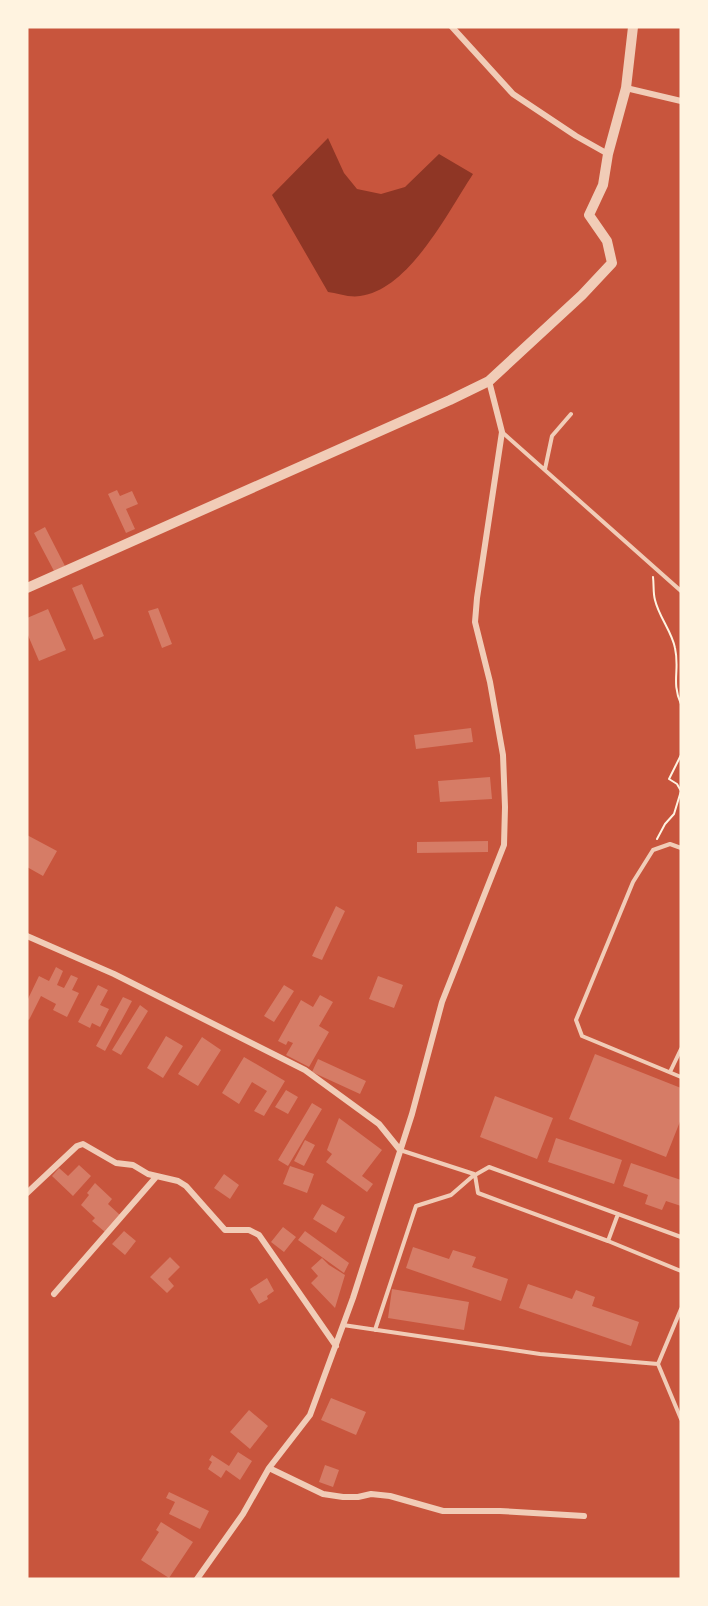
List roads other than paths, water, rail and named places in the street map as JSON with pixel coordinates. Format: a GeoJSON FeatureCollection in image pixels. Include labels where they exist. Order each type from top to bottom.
{"type":"FeatureCollection","features":[{"type":"Feature","properties":{"kind":"street"},"geometry":{"type":"LineString","coordinates":[[452,27],[513,94],[576,136],[608,154]]}},
{"type":"Feature","properties":{"kind":"street"},"geometry":{"type":"LineString","coordinates":[[27,588],[489,381],[582,295],[612,262],[607,242],[589,215],[603,185],[608,154],[626,88],[633,27]]}},
{"type":"Feature","properties":{"kind":"street"},"geometry":{"type":"LineString","coordinates":[[626,88],[681,100]]}},
{"type":"Feature","properties":{"kind":"street"},"geometry":{"type":"LineString","coordinates":[[196,1579],[243,1514],[269,1468],[310,1415],[336,1346],[412,1114],[442,1002],[504,845],[503,755],[490,682],[475,622],[502,432],[489,381]]}},
{"type":"Feature","properties":{"kind":"street"},"geometry":{"type":"LineString","coordinates":[[27,936],[114,974],[304,1070],[380,1124],[400,1150]]}},
{"type":"Feature","properties":{"kind":"street"},"geometry":{"type":"LineString","coordinates":[[27,1193],[77,1146],[83,1144],[110,1160],[133,1165],[156,1177],[178,1181],[186,1186],[225,1230],[249,1230],[259,1235],[336,1346]]}},
{"type":"Feature","properties":{"kind":"street"},"geometry":{"type":"LineString","coordinates":[[54,1294],[156,1177]]}},
{"type":"Feature","properties":{"kind":"street"},"geometry":{"type":"LineString","coordinates":[[269,1468],[323,1494],[343,1497],[371,1494],[390,1496],[443,1510],[584,1516]]}},
{"type":"Feature","properties":{"kind":"lane"},"geometry":{"type":"LineString","coordinates":[[545,470],[552,436],[570,414]]}},
{"type":"Feature","properties":{"kind":"lane"},"geometry":{"type":"LineString","coordinates":[[502,432],[681,591]]}},
{"type":"Feature","properties":{"kind":"lane"},"geometry":{"type":"LineString","coordinates":[[681,848],[670,844],[653,850],[633,882],[576,1020],[582,1036],[681,1077]]}},
{"type":"Feature","properties":{"kind":"lane"},"geometry":{"type":"LineString","coordinates":[[670,1072],[681,1049]]}},
{"type":"Feature","properties":{"kind":"lane"},"geometry":{"type":"LineString","coordinates":[[400,1150],[475,1175]]}},
{"type":"Feature","properties":{"kind":"lane"},"geometry":{"type":"LineString","coordinates":[[375,1330],[416,1206],[451,1195],[475,1175],[489,1167],[681,1237]]}},
{"type":"Feature","properties":{"kind":"lane"},"geometry":{"type":"LineString","coordinates":[[475,1175],[478,1193],[608,1241],[681,1271]]}},
{"type":"Feature","properties":{"kind":"lane"},"geometry":{"type":"LineString","coordinates":[[608,1241],[618,1214]]}},
{"type":"Feature","properties":{"kind":"lane"},"geometry":{"type":"LineString","coordinates":[[681,1309],[658,1364],[681,1419]]}},
{"type":"Feature","properties":{"kind":"lane"},"geometry":{"type":"LineString","coordinates":[[343,1325],[540,1354],[658,1364]]}}]}
